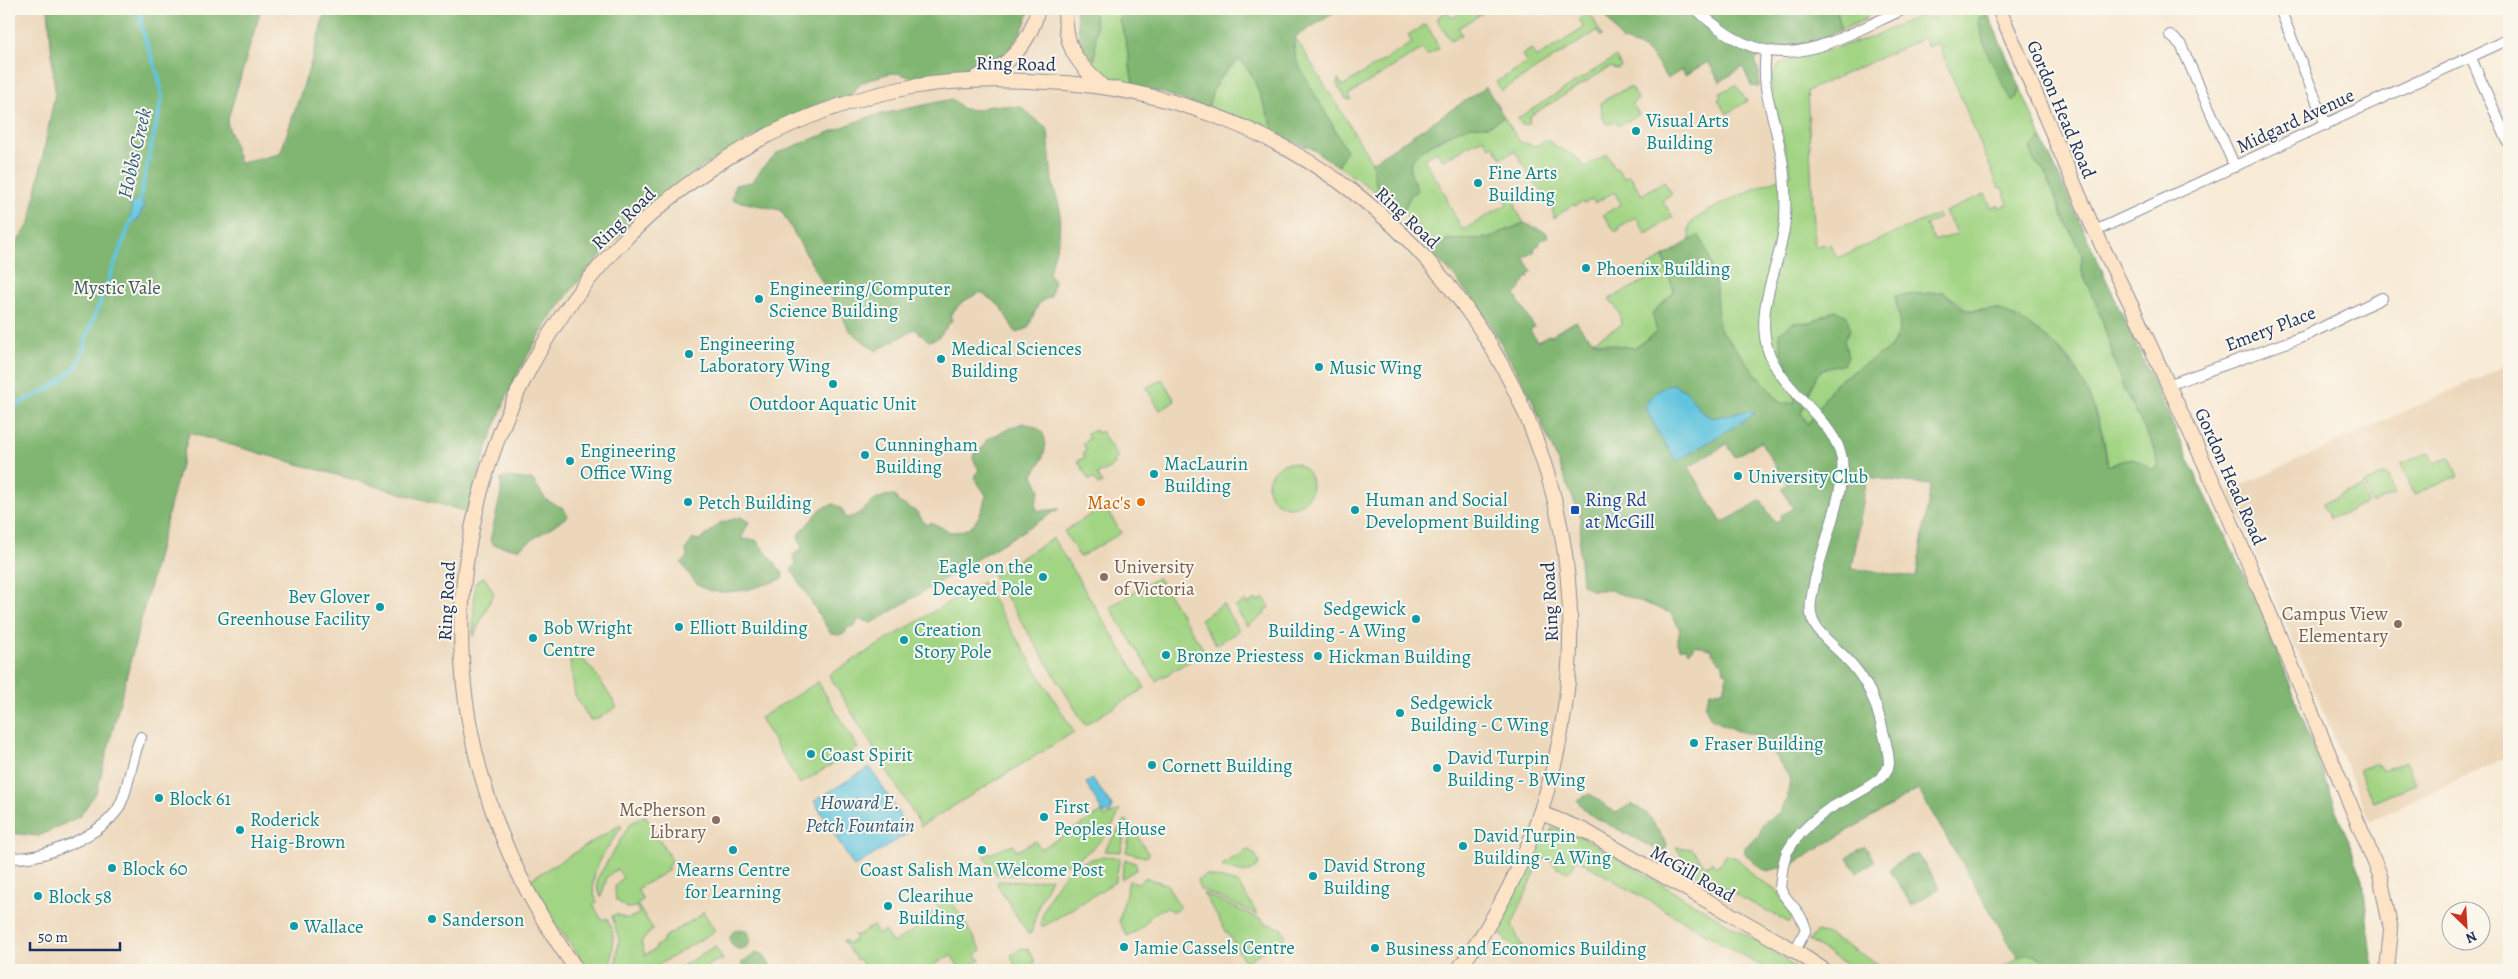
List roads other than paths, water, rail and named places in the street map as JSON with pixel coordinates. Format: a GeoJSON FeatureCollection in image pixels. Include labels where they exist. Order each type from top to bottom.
{"type":"FeatureCollection","features":[{"type":"Feature","properties":{"kind":"street"},"geometry":{"type":"LineString","coordinates":[[954,81],[988,74],[1006,63],[1027,38],[1038,9]]}},
{"type":"Feature","properties":{"kind":"street"},"geometry":{"type":"LineString","coordinates":[[1065,9],[1066,31],[1071,50],[1081,66],[1101,85]]}},
{"type":"Feature","properties":{"kind":"street"},"geometry":{"type":"LineString","coordinates":[[1696,9],[1729,37],[1766,51],[1794,52],[1818,47],[1904,9]]}},
{"type":"Feature","properties":{"kind":"street","name":"Gordon Head Road"},"geometry":{"type":"LineString","coordinates":[[1999,9],[2095,231],[2168,385],[2284,643],[2380,874],[2391,930],[2387,970]]}},
{"type":"Feature","properties":{"kind":"street"},"geometry":{"type":"LineString","coordinates":[[2280,9],[2326,125]]}},
{"type":"Feature","properties":{"kind":"street"},"geometry":{"type":"LineString","coordinates":[[2170,35],[2181,45],[2234,167]]}},
{"type":"Feature","properties":{"kind":"street","name":"Midgard Avenue"},"geometry":{"type":"LineString","coordinates":[[2095,231],[2509,40]]}},
{"type":"Feature","properties":{"kind":"street"},"geometry":{"type":"LineString","coordinates":[[1766,51],[1764,69],[1766,95],[1780,148],[1785,219],[1780,253],[1763,314],[1765,340],[1771,359],[1779,373],[1836,441],[1842,465],[1839,492],[1820,557],[1813,591],[1811,606],[1813,621],[1824,636],[1859,673],[1872,692],[1887,745],[1889,767],[1882,779],[1824,812],[1809,825],[1786,854],[1780,890],[1798,911],[1806,929],[1795,951]]}},
{"type":"Feature","properties":{"kind":"street"},"geometry":{"type":"LineString","coordinates":[[2471,58],[2509,144]]}},
{"type":"Feature","properties":{"kind":"street","name":"Ring Road"},"geometry":{"type":"LineString","coordinates":[[577,970],[548,929],[526,892],[498,830],[479,768],[465,694],[462,657],[463,587],[473,523],[495,443],[516,391],[561,315],[591,276],[633,231],[693,181],[730,157],[809,118],[884,93],[954,81],[1020,80],[1101,85],[1151,94],[1211,113],[1264,136],[1307,159],[1351,190],[1402,232],[1438,272],[1483,332],[1519,397],[1542,455],[1557,510],[1568,570],[1570,661],[1564,720],[1541,813],[1511,883],[1483,936],[1458,970]]}},
{"type":"Feature","properties":{"kind":"street","name":"Emery Place"},"geometry":{"type":"LineString","coordinates":[[2168,385],[2305,336],[2382,298]]}},
{"type":"Feature","properties":{"kind":"street"},"geometry":{"type":"LineString","coordinates":[[9,857],[21,859],[58,849],[93,831],[116,812],[141,737]]}},
{"type":"Feature","properties":{"kind":"street","name":"McGill Road"},"geometry":{"type":"LineString","coordinates":[[1541,813],[1585,831],[1795,951],[1824,970]]}},
{"type":"Feature","properties":{"kind":"water"},"geometry":{"type":"Polygon","coordinates":[[[141,199],[144,206],[138,220],[135,221],[130,218],[132,202],[141,199]]]}},
{"type":"Feature","properties":{"kind":"water"},"geometry":{"type":"Polygon","coordinates":[[[1673,384],[1687,392],[1702,412],[1712,418],[1748,411],[1755,414],[1677,461],[1661,438],[1645,406],[1656,392],[1673,384]]]}},
{"type":"Feature","properties":{"kind":"water","name":"Howard E. Petch Fountain"},"geometry":{"type":"Polygon","coordinates":[[[870,767],[910,832],[854,867],[814,801],[870,767]]]}},
{"type":"Feature","properties":{"kind":"water"},"geometry":{"type":"Polygon","coordinates":[[[1093,779],[1112,806],[1110,813],[1103,813],[1086,783],[1093,779]]]}},
{"type":"Feature","properties":{"kind":"waterway","name":"Hobbs Creek"},"geometry":{"type":"LineString","coordinates":[[139,203],[162,98],[159,78],[141,26],[140,9]]}},
{"type":"Feature","properties":{"kind":"waterway","name":"Hobbs Creek"},"geometry":{"type":"LineString","coordinates":[[9,408],[47,390],[63,379],[79,363],[88,333],[133,216]]}},
{"type":"Feature","properties":{"kind":"place","name":"Visual Arts Building"},"geometry":{"type":"Point","coordinates":[1636,131]}},
{"type":"Feature","properties":{"kind":"place","name":"Fine Arts Building"},"geometry":{"type":"Point","coordinates":[1478,183]}},
{"type":"Feature","properties":{"kind":"place","name":"Phoenix Building"},"geometry":{"type":"Point","coordinates":[1586,268]}},
{"type":"Feature","properties":{"kind":"place","name":"Engineering/Computer Science Building"},"geometry":{"type":"Point","coordinates":[759,299]}},
{"type":"Feature","properties":{"kind":"place","name":"Engineering Laboratory Wing"},"geometry":{"type":"Point","coordinates":[689,354]}},
{"type":"Feature","properties":{"kind":"place","name":"Medical Sciences Building"},"geometry":{"type":"Point","coordinates":[941,359]}},
{"type":"Feature","properties":{"kind":"place","name":"Music Wing"},"geometry":{"type":"Point","coordinates":[1319,367]}},
{"type":"Feature","properties":{"kind":"place","name":"Outdoor Aquatic Unit"},"geometry":{"type":"Point","coordinates":[833,384]}},
{"type":"Feature","properties":{"kind":"place","name":"Cunningham Building"},"geometry":{"type":"Point","coordinates":[865,455]}},
{"type":"Feature","properties":{"kind":"place","name":"Engineering Office Wing"},"geometry":{"type":"Point","coordinates":[570,461]}},
{"type":"Feature","properties":{"kind":"place","name":"MacLaurin Building"},"geometry":{"type":"Point","coordinates":[1154,474]}},
{"type":"Feature","properties":{"kind":"place","name":"University Club"},"geometry":{"type":"Point","coordinates":[1738,476]}},
{"type":"Feature","properties":{"kind":"place","name":"Petch Building"},"geometry":{"type":"Point","coordinates":[688,502]}},
{"type":"Feature","properties":{"kind":"place","name":"Mac's"},"geometry":{"type":"Point","coordinates":[1141,502]}},
{"type":"Feature","properties":{"kind":"place","name":"Human and Social Development Building"},"geometry":{"type":"Point","coordinates":[1355,510]}},
{"type":"Feature","properties":{"kind":"place","name":"Ring Rd at McGill"},"geometry":{"type":"Point","coordinates":[1575,510]}},
{"type":"Feature","properties":{"kind":"place","name":"Eagle on the Decayed Pole"},"geometry":{"type":"Point","coordinates":[1043,577]}},
{"type":"Feature","properties":{"kind":"place","name":"University of Victoria"},"geometry":{"type":"Point","coordinates":[1104,577]}},
{"type":"Feature","properties":{"kind":"place","name":"Bev Glover Greenhouse Facility"},"geometry":{"type":"Point","coordinates":[380,607]}},
{"type":"Feature","properties":{"kind":"place","name":"Sedgewick Building - A Wing"},"geometry":{"type":"Point","coordinates":[1416,619]}},
{"type":"Feature","properties":{"kind":"place","name":"Campus View Elementary"},"geometry":{"type":"Point","coordinates":[2398,624]}},
{"type":"Feature","properties":{"kind":"place","name":"Elliott Building"},"geometry":{"type":"Point","coordinates":[679,627]}},
{"type":"Feature","properties":{"kind":"place","name":"Bob Wright Centre"},"geometry":{"type":"Point","coordinates":[533,638]}},
{"type":"Feature","properties":{"kind":"place","name":"Creation Story Pole"},"geometry":{"type":"Point","coordinates":[904,640]}},
{"type":"Feature","properties":{"kind":"place","name":"Bronze Priestess"},"geometry":{"type":"Point","coordinates":[1166,655]}},
{"type":"Feature","properties":{"kind":"place","name":"Hickman Building"},"geometry":{"type":"Point","coordinates":[1318,656]}},
{"type":"Feature","properties":{"kind":"place","name":"Sedgewick Building - C Wing"},"geometry":{"type":"Point","coordinates":[1400,713]}},
{"type":"Feature","properties":{"kind":"place","name":"Fraser Building"},"geometry":{"type":"Point","coordinates":[1694,743]}},
{"type":"Feature","properties":{"kind":"place","name":"Coast Spirit"},"geometry":{"type":"Point","coordinates":[811,754]}},
{"type":"Feature","properties":{"kind":"place","name":"Cornett Building"},"geometry":{"type":"Point","coordinates":[1152,765]}},
{"type":"Feature","properties":{"kind":"place","name":"David Turpin Building - B Wing"},"geometry":{"type":"Point","coordinates":[1437,768]}},
{"type":"Feature","properties":{"kind":"place","name":"Block 61"},"geometry":{"type":"Point","coordinates":[159,798]}},
{"type":"Feature","properties":{"kind":"place","name":"First Peoples House"},"geometry":{"type":"Point","coordinates":[1044,817]}},
{"type":"Feature","properties":{"kind":"place","name":"McPherson Library"},"geometry":{"type":"Point","coordinates":[716,820]}},
{"type":"Feature","properties":{"kind":"place","name":"Roderick Haig-Brown"},"geometry":{"type":"Point","coordinates":[240,830]}},
{"type":"Feature","properties":{"kind":"place","name":"David Turpin Building - A Wing"},"geometry":{"type":"Point","coordinates":[1463,846]}},
{"type":"Feature","properties":{"kind":"place","name":"Mearns Centre for Learning"},"geometry":{"type":"Point","coordinates":[733,850]}},
{"type":"Feature","properties":{"kind":"place","name":"Coast Salish Man Welcome Post"},"geometry":{"type":"Point","coordinates":[982,850]}},
{"type":"Feature","properties":{"kind":"place","name":"Block 60"},"geometry":{"type":"Point","coordinates":[112,868]}},
{"type":"Feature","properties":{"kind":"place","name":"David Strong Building"},"geometry":{"type":"Point","coordinates":[1313,876]}},
{"type":"Feature","properties":{"kind":"place","name":"Block 58"},"geometry":{"type":"Point","coordinates":[38,896]}},
{"type":"Feature","properties":{"kind":"place","name":"Clearihue Building"},"geometry":{"type":"Point","coordinates":[888,906]}},
{"type":"Feature","properties":{"kind":"place","name":"Sanderson"},"geometry":{"type":"Point","coordinates":[432,919]}},
{"type":"Feature","properties":{"kind":"place","name":"Wallace"},"geometry":{"type":"Point","coordinates":[294,926]}},
{"type":"Feature","properties":{"kind":"place","name":"Jamie Cassels Centre"},"geometry":{"type":"Point","coordinates":[1124,947]}},
{"type":"Feature","properties":{"kind":"place","name":"Business and Economics Building"},"geometry":{"type":"Point","coordinates":[1375,948]}},
{"type":"Feature","properties":{"kind":"park label","name":"Mystic Vale"},"geometry":{"type":"Point","coordinates":[117,287]}}]}
